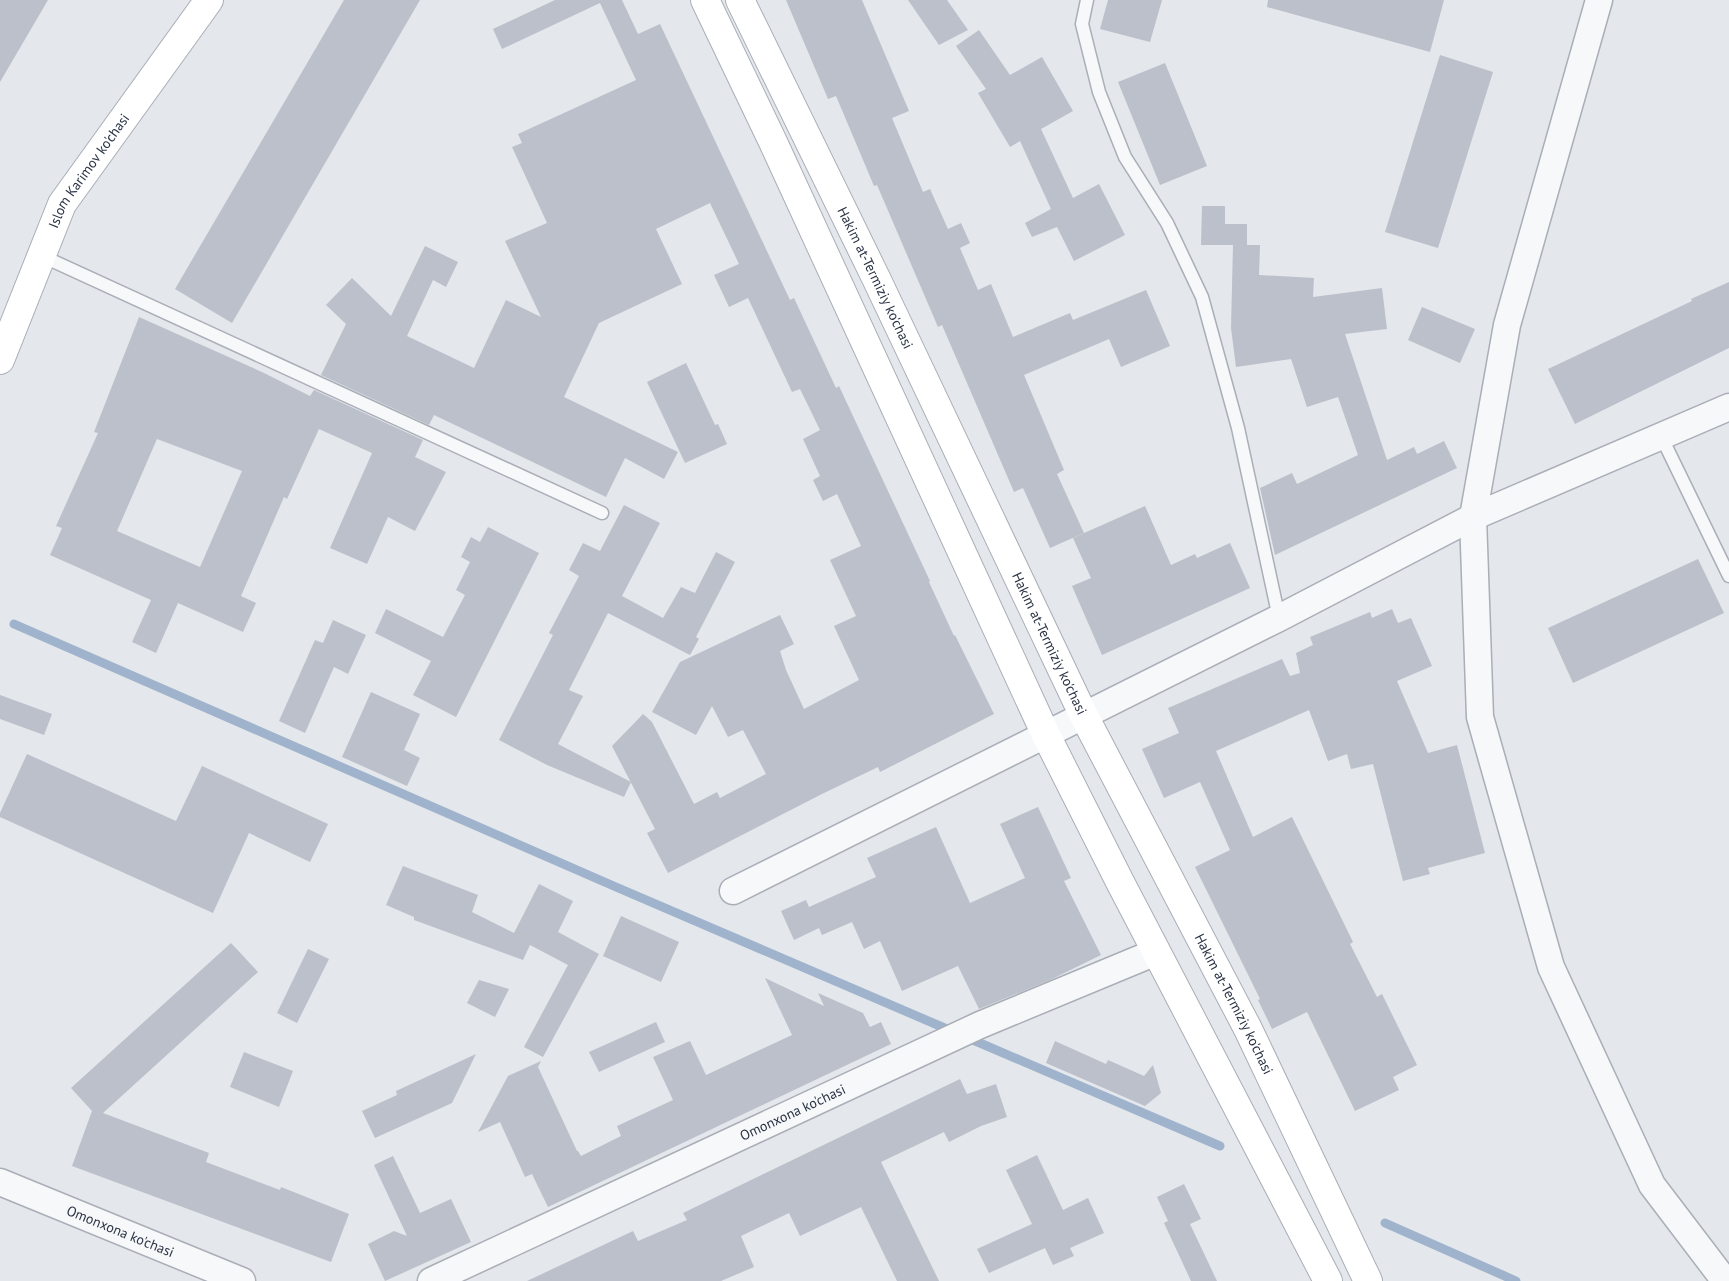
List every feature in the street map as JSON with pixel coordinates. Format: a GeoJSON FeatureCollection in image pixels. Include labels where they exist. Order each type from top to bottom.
{"type":"FeatureCollection","features":[{"type":"Feature","properties":{"kind":"main road","name":"Islom Karimov ko'chasi"},"geometry":{"type":"LineString","coordinates":[[0,360],[62,204],[209,0]]}},
{"type":"Feature","properties":{"kind":"main road"},"geometry":{"type":"LineString","coordinates":[[704,0],[773,142],[1046,734],[1156,952],[1328,1281]]}},
{"type":"Feature","properties":{"kind":"main road","name":"Hakim at-Termiziy ko'chasi"},"geometry":{"type":"LineString","coordinates":[[740,0],[876,278],[1084,716],[1248,1029],[1368,1281]]}},
{"type":"Feature","properties":{"kind":"street"},"geometry":{"type":"LineString","coordinates":[[1600,0],[1507,325],[1473,517],[1480,717],[1551,967],[1652,1185],[1725,1281]]}},
{"type":"Feature","properties":{"kind":"street"},"geometry":{"type":"LineString","coordinates":[[733,891],[1279,618],[1473,517],[1729,407]]}},
{"type":"Feature","properties":{"kind":"street","name":"Omonxona ko'chasi"},"geometry":{"type":"LineString","coordinates":[[431,1281],[980,1025],[1156,952]]}},
{"type":"Feature","properties":{"kind":"street","name":"Omonxona ko'chasi"},"geometry":{"type":"LineString","coordinates":[[0,1182],[242,1281]]}},
{"type":"Feature","properties":{"kind":"lane"},"geometry":{"type":"LineString","coordinates":[[1087,0],[1082,24],[1099,92],[1125,157],[1167,223],[1202,297],[1238,428],[1279,618]]}},
{"type":"Feature","properties":{"kind":"lane"},"geometry":{"type":"LineString","coordinates":[[42,256],[602,513]]}},
{"type":"Feature","properties":{"kind":"lane"},"geometry":{"type":"LineString","coordinates":[[1661,436],[1729,576]]}},
{"type":"Feature","properties":{"kind":"building"},"geometry":{"type":"Polygon","coordinates":[[[0,0],[48,0],[0,82],[0,0]]]}},
{"type":"Feature","properties":{"kind":"building"},"geometry":{"type":"Polygon","coordinates":[[[344,0],[420,0],[232,323],[175,289],[344,0]]]}},
{"type":"Feature","properties":{"kind":"building"},"geometry":{"type":"Polygon","coordinates":[[[555,0],[622,0],[638,34],[660,24],[790,300],[794,298],[836,388],[839,386],[954,636],[994,714],[880,772],[878,767],[822,794],[668,873],[647,833],[655,829],[612,746],[643,714],[652,722],[694,804],[717,792],[720,798],[766,774],[743,730],[728,737],[712,706],[696,735],[652,712],[680,662],[780,615],[794,644],[780,651],[786,670],[804,709],[859,680],[834,626],[856,616],[830,560],[861,546],[837,494],[823,501],[813,480],[820,476],[803,439],[820,430],[800,389],[792,392],[748,298],[729,307],[714,275],[739,264],[710,203],[656,229],[682,284],[599,323],[564,397],[678,452],[664,479],[625,458],[606,497],[434,415],[429,425],[321,375],[346,324],[326,305],[352,278],[391,316],[425,246],[458,262],[446,287],[433,280],[407,336],[474,368],[506,300],[541,317],[505,241],[547,223],[512,147],[522,143],[518,134],[636,80],[600,3],[502,49],[493,29],[555,0]]]}},
{"type":"Feature","properties":{"kind":"building"},"geometry":{"type":"Polygon","coordinates":[[[786,0],[862,0],[909,111],[892,118],[923,192],[930,189],[948,229],[961,223],[970,243],[960,248],[978,290],[991,284],[1013,337],[1070,313],[1073,320],[1146,290],[1170,346],[1121,367],[1109,339],[1024,375],[1064,470],[1057,474],[1084,533],[1050,548],[1023,488],[1014,492],[942,325],[938,327],[877,185],[874,186],[836,96],[828,99],[786,0]]]}},
{"type":"Feature","properties":{"kind":"building"},"geometry":{"type":"Polygon","coordinates":[[[908,0],[947,0],[968,30],[939,45],[908,0]]]}},
{"type":"Feature","properties":{"kind":"building"},"geometry":{"type":"Polygon","coordinates":[[[1108,0],[1162,0],[1150,42],[1100,29],[1108,0]]]}},
{"type":"Feature","properties":{"kind":"building"},"geometry":{"type":"Polygon","coordinates":[[[1268,0],[1444,0],[1430,52],[1267,7],[1268,0]]]}},
{"type":"Feature","properties":{"kind":"building"},"geometry":{"type":"Polygon","coordinates":[[[979,30],[1010,75],[1042,57],[1073,111],[1041,129],[1073,198],[1099,184],[1125,235],[1074,261],[1057,227],[1032,237],[1025,223],[1051,209],[1020,141],[1010,147],[978,93],[986,89],[956,46],[979,30]]]}},
{"type":"Feature","properties":{"kind":"building"},"geometry":{"type":"Polygon","coordinates":[[[1440,55],[1493,72],[1438,248],[1385,232],[1440,55]]]}},
{"type":"Feature","properties":{"kind":"building"},"geometry":{"type":"Polygon","coordinates":[[[1165,63],[1207,166],[1160,185],[1118,82],[1165,63]]]}},
{"type":"Feature","properties":{"kind":"building"},"geometry":{"type":"Polygon","coordinates":[[[1202,206],[1225,206],[1225,224],[1247,224],[1247,245],[1260,245],[1259,275],[1314,278],[1313,297],[1382,288],[1387,329],[1345,334],[1387,460],[1414,447],[1417,454],[1444,441],[1457,468],[1275,555],[1260,488],[1292,473],[1297,484],[1358,455],[1338,397],[1307,407],[1291,359],[1236,367],[1231,328],[1233,245],[1201,245],[1202,206]]]}},
{"type":"Feature","properties":{"kind":"building"},"geometry":{"type":"Polygon","coordinates":[[[1729,282],[1729,348],[1575,424],[1548,369],[1729,282]]]}},
{"type":"Feature","properties":{"kind":"building"},"geometry":{"type":"Polygon","coordinates":[[[1422,307],[1475,329],[1460,363],[1408,340],[1422,307]]]}},
{"type":"Feature","properties":{"kind":"building"},"geometry":{"type":"Polygon","coordinates":[[[139,317],[262,372],[310,396],[314,390],[423,440],[415,457],[446,472],[415,531],[388,517],[367,564],[330,548],[372,453],[319,429],[287,499],[284,497],[241,596],[256,603],[243,632],[178,603],[156,653],[132,642],[151,600],[50,555],[62,528],[56,526],[98,433],[94,432],[139,317]],[[157,439],[117,531],[200,567],[242,471],[157,439]]]}},
{"type":"Feature","properties":{"kind":"building"},"geometry":{"type":"Polygon","coordinates":[[[686,363],[715,425],[718,424],[727,444],[685,463],[647,382],[686,363]]]}},
{"type":"Feature","properties":{"kind":"building"},"geometry":{"type":"Polygon","coordinates":[[[624,505],[660,523],[622,596],[663,618],[681,587],[695,593],[716,552],[735,562],[696,637],[699,639],[690,655],[608,613],[569,690],[583,696],[558,744],[631,782],[624,797],[547,765],[499,740],[553,635],[549,633],[579,576],[569,570],[583,543],[600,551],[624,505]]]}},
{"type":"Feature","properties":{"kind":"building"},"geometry":{"type":"Polygon","coordinates":[[[1145,506],[1171,565],[1195,554],[1197,558],[1230,543],[1250,588],[1102,655],[1072,586],[1091,578],[1073,538],[1145,506]]]}},
{"type":"Feature","properties":{"kind":"building"},"geometry":{"type":"Polygon","coordinates":[[[488,527],[539,553],[456,717],[413,695],[431,661],[375,633],[386,609],[443,637],[465,595],[456,590],[470,562],[461,557],[471,537],[480,542],[488,527]]]}},
{"type":"Feature","properties":{"kind":"building"},"geometry":{"type":"Polygon","coordinates":[[[1698,559],[1724,613],[1573,683],[1548,628],[1698,559]]]}},
{"type":"Feature","properties":{"kind":"building"},"geometry":{"type":"Polygon","coordinates":[[[1392,609],[1398,623],[1411,618],[1432,666],[1397,681],[1428,753],[1457,745],[1485,853],[1428,868],[1430,874],[1403,881],[1373,764],[1351,769],[1347,754],[1328,761],[1309,710],[1216,751],[1253,837],[1292,817],[1353,942],[1350,944],[1377,997],[1382,994],[1417,1065],[1393,1077],[1399,1090],[1355,1111],[1307,1012],[1272,1029],[1258,1000],[1260,999],[1195,867],[1230,850],[1200,782],[1164,798],[1142,749],[1179,733],[1168,708],[1282,659],[1290,676],[1300,673],[1296,653],[1313,645],[1310,637],[1370,612],[1372,618],[1392,609]]]}},
{"type":"Feature","properties":{"kind":"building"},"geometry":{"type":"Polygon","coordinates":[[[333,620],[366,635],[348,674],[334,667],[305,733],[279,721],[315,640],[323,643],[333,620]]]}},
{"type":"Feature","properties":{"kind":"building"},"geometry":{"type":"Polygon","coordinates":[[[371,692],[420,714],[404,750],[420,758],[407,786],[342,757],[371,692]]]}},
{"type":"Feature","properties":{"kind":"building"},"geometry":{"type":"Polygon","coordinates":[[[0,695],[52,714],[44,735],[0,719],[0,695]]]}},
{"type":"Feature","properties":{"kind":"building"},"geometry":{"type":"Polygon","coordinates":[[[27,754],[176,821],[202,766],[328,824],[310,862],[249,833],[213,913],[0,817],[0,813],[27,754]]]}},
{"type":"Feature","properties":{"kind":"building"},"geometry":{"type":"Polygon","coordinates":[[[1038,807],[1071,878],[1064,881],[1101,955],[1050,980],[979,1009],[958,966],[902,991],[880,941],[864,949],[852,922],[822,935],[819,928],[794,940],[781,911],[806,900],[809,907],[876,877],[867,858],[936,827],[970,903],[1025,878],[1000,824],[1038,807]]]}},
{"type":"Feature","properties":{"kind":"building"},"geometry":{"type":"Polygon","coordinates":[[[403,866],[478,895],[472,912],[514,933],[539,884],[573,901],[558,932],[599,954],[543,1057],[524,1047],[568,965],[530,945],[523,960],[414,920],[414,917],[386,905],[403,866]]]}},
{"type":"Feature","properties":{"kind":"building"},"geometry":{"type":"Polygon","coordinates":[[[621,916],[679,942],[661,982],[603,956],[621,916]]]}},
{"type":"Feature","properties":{"kind":"building"},"geometry":{"type":"Polygon","coordinates":[[[231,943],[258,972],[103,1113],[209,1153],[206,1162],[280,1190],[281,1187],[349,1214],[331,1262],[72,1166],[92,1111],[71,1088],[231,943]]]}},
{"type":"Feature","properties":{"kind":"building"},"geometry":{"type":"Polygon","coordinates":[[[308,949],[329,959],[297,1023],[277,1013],[308,949]]]}},
{"type":"Feature","properties":{"kind":"building"},"geometry":{"type":"Polygon","coordinates":[[[765,978],[824,1006],[818,993],[863,1013],[870,1027],[881,1022],[891,1044],[548,1207],[532,1174],[525,1177],[500,1122],[478,1132],[508,1076],[541,1061],[538,1067],[581,1156],[621,1136],[617,1126],[673,1100],[653,1057],[690,1041],[706,1075],[792,1035],[765,978]]]}},
{"type":"Feature","properties":{"kind":"building"},"geometry":{"type":"Polygon","coordinates":[[[479,980],[509,989],[495,1017],[467,1003],[479,980]]]}},
{"type":"Feature","properties":{"kind":"building"},"geometry":{"type":"Polygon","coordinates":[[[656,1022],[665,1042],[599,1072],[589,1052],[656,1022]]]}},
{"type":"Feature","properties":{"kind":"building"},"geometry":{"type":"Polygon","coordinates":[[[1055,1041],[1106,1064],[1108,1060],[1144,1076],[1153,1065],[1161,1093],[1145,1106],[1046,1063],[1055,1041]]]}},
{"type":"Feature","properties":{"kind":"building"},"geometry":{"type":"Polygon","coordinates":[[[244,1052],[293,1071],[279,1107],[230,1087],[244,1052]]]}},
{"type":"Feature","properties":{"kind":"building"},"geometry":{"type":"Polygon","coordinates":[[[476,1054],[452,1103],[375,1138],[362,1111],[397,1095],[396,1091],[476,1054]]]}},
{"type":"Feature","properties":{"kind":"building"},"geometry":{"type":"Polygon","coordinates":[[[960,1079],[967,1094],[996,1084],[1007,1117],[981,1126],[949,1142],[944,1132],[881,1162],[939,1281],[897,1281],[861,1207],[800,1236],[789,1213],[741,1236],[754,1267],[721,1281],[527,1281],[633,1231],[638,1241],[687,1220],[683,1213],[960,1079]]]}},
{"type":"Feature","properties":{"kind":"building"},"geometry":{"type":"Polygon","coordinates":[[[1037,1155],[1063,1210],[1088,1198],[1104,1233],[1070,1248],[1074,1256],[1053,1265],[1045,1248],[989,1273],[977,1249],[1032,1224],[1006,1170],[1037,1155]]]}},
{"type":"Feature","properties":{"kind":"building"},"geometry":{"type":"Polygon","coordinates":[[[393,1156],[420,1213],[451,1199],[471,1242],[385,1281],[368,1244],[394,1231],[407,1236],[374,1165],[393,1156]]]}},
{"type":"Feature","properties":{"kind":"building"},"geometry":{"type":"Polygon","coordinates":[[[1184,1184],[1201,1219],[1190,1224],[1217,1281],[1191,1281],[1164,1223],[1168,1221],[1157,1197],[1184,1184]]]}},
{"type":"Feature","properties":{"kind":"waterway"},"geometry":{"type":"LineString","coordinates":[[14,624],[616,887],[954,1032]]}},
{"type":"Feature","properties":{"kind":"waterway"},"geometry":{"type":"LineString","coordinates":[[966,1037],[1220,1146]]}},
{"type":"Feature","properties":{"kind":"waterway"},"geometry":{"type":"LineString","coordinates":[[1385,1223],[1516,1281]]}}]}
